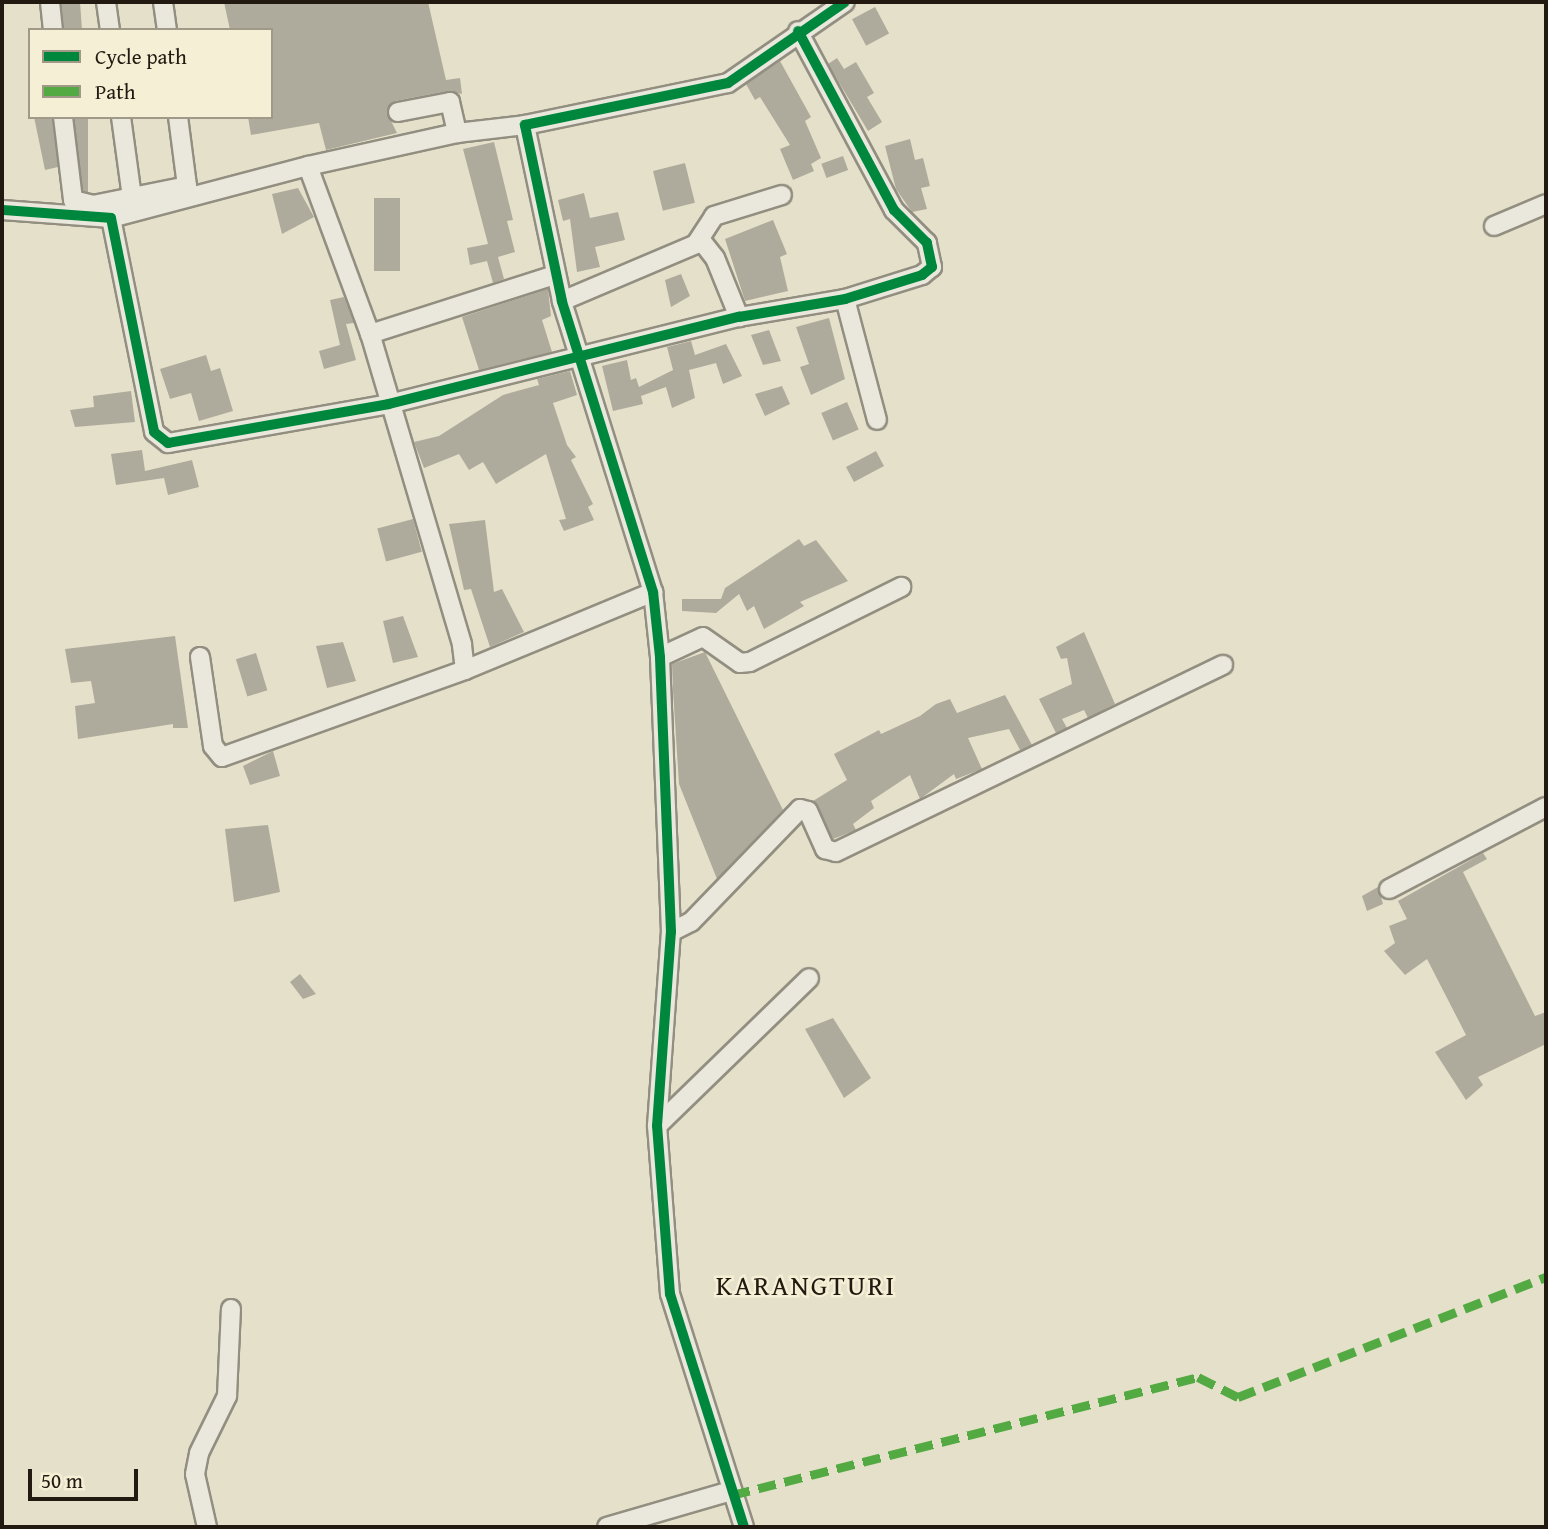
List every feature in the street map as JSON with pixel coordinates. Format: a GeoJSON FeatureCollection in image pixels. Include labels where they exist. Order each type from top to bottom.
{"type":"FeatureCollection","features":[{"type":"Feature","properties":{"kind":"street"},"geometry":{"type":"LineString","coordinates":[[50,2],[53,28]]}},
{"type":"Feature","properties":{"kind":"street"},"geometry":{"type":"LineString","coordinates":[[106,2],[110,28]]}},
{"type":"Feature","properties":{"kind":"street"},"geometry":{"type":"LineString","coordinates":[[163,2],[167,28]]}},
{"type":"Feature","properties":{"kind":"street"},"geometry":{"type":"LineString","coordinates":[[2,210],[100,213],[457,133],[525,125],[728,83],[798,30],[845,2]]}},
{"type":"Feature","properties":{"kind":"street"},"geometry":{"type":"LineString","coordinates":[[100,213],[154,432],[159,440],[168,443],[285,425],[389,404],[739,317],[845,299],[922,275],[932,267],[927,243],[894,210],[881,189],[798,30]]}},
{"type":"Feature","properties":{"kind":"street"},"geometry":{"type":"LineString","coordinates":[[398,112],[450,102],[457,133]]}},
{"type":"Feature","properties":{"kind":"street"},"geometry":{"type":"LineString","coordinates":[[63,119],[73,200],[100,213]]}},
{"type":"Feature","properties":{"kind":"street"},"geometry":{"type":"LineString","coordinates":[[121,119],[132,197]]}},
{"type":"Feature","properties":{"kind":"street"},"geometry":{"type":"LineString","coordinates":[[100,213],[132,197],[187,186],[178,119]]}},
{"type":"Feature","properties":{"kind":"street"},"geometry":{"type":"LineString","coordinates":[[525,125],[562,301],[653,592],[660,657],[671,932],[657,1126],[670,1294],[744,1527]]}},
{"type":"Feature","properties":{"kind":"street"},"geometry":{"type":"LineString","coordinates":[[308,166],[370,334],[462,644],[465,670]]}},
{"type":"Feature","properties":{"kind":"street"},"geometry":{"type":"LineString","coordinates":[[562,301],[700,239],[712,218],[782,195]]}},
{"type":"Feature","properties":{"kind":"street"},"geometry":{"type":"LineString","coordinates":[[1494,226],[1546,204]]}},
{"type":"Feature","properties":{"kind":"street"},"geometry":{"type":"LineString","coordinates":[[700,239],[715,258],[739,317]]}},
{"type":"Feature","properties":{"kind":"street"},"geometry":{"type":"LineString","coordinates":[[370,334],[555,275]]}},
{"type":"Feature","properties":{"kind":"street"},"geometry":{"type":"LineString","coordinates":[[845,299],[877,420]]}},
{"type":"Feature","properties":{"kind":"street"},"geometry":{"type":"LineString","coordinates":[[660,657],[707,637],[740,663],[750,663],[901,587]]}},
{"type":"Feature","properties":{"kind":"street"},"geometry":{"type":"LineString","coordinates":[[200,657],[213,746],[222,757],[465,670],[653,592]]}},
{"type":"Feature","properties":{"kind":"street"},"geometry":{"type":"LineString","coordinates":[[671,932],[691,922],[800,808],[807,811],[825,849],[836,852],[1223,666]]}},
{"type":"Feature","properties":{"kind":"street"},"geometry":{"type":"LineString","coordinates":[[1389,889],[1546,807]]}},
{"type":"Feature","properties":{"kind":"street"},"geometry":{"type":"LineString","coordinates":[[657,1126],[809,978]]}},
{"type":"Feature","properties":{"kind":"street"},"geometry":{"type":"LineString","coordinates":[[207,1527],[195,1487],[196,1461],[227,1396],[232,1309]]}},
{"type":"Feature","properties":{"kind":"street"},"geometry":{"type":"LineString","coordinates":[[607,1527],[731,1491]]}},
{"type":"Feature","properties":{"kind":"building"},"geometry":{"type":"Polygon","coordinates":[[[61,2],[80,2],[82,28],[64,28],[61,2]]]}},
{"type":"Feature","properties":{"kind":"building"},"geometry":{"type":"Polygon","coordinates":[[[224,2],[428,2],[446,80],[460,78],[462,94],[448,91],[395,101],[387,113],[397,133],[326,150],[319,123],[251,135],[248,119],[273,119],[273,28],[230,28],[224,2]]]}},
{"type":"Feature","properties":{"kind":"building"},"geometry":{"type":"Polygon","coordinates":[[[875,7],[889,33],[866,46],[852,19],[875,7]]]}},
{"type":"Feature","properties":{"kind":"building"},"geometry":{"type":"Polygon","coordinates":[[[837,58],[844,69],[856,62],[874,93],[867,97],[882,122],[868,131],[828,64],[837,58]]]}},
{"type":"Feature","properties":{"kind":"building"},"geometry":{"type":"Polygon","coordinates":[[[780,61],[811,117],[805,121],[821,158],[811,164],[814,171],[793,180],[780,149],[790,145],[760,97],[755,100],[746,84],[780,61]]]}},
{"type":"Feature","properties":{"kind":"building"},"geometry":{"type":"Polygon","coordinates":[[[34,119],[52,119],[58,167],[45,170],[34,119]]]}},
{"type":"Feature","properties":{"kind":"building"},"geometry":{"type":"Polygon","coordinates":[[[74,119],[88,119],[88,192],[74,192],[74,119]]]}},
{"type":"Feature","properties":{"kind":"building"},"geometry":{"type":"Polygon","coordinates":[[[910,139],[915,160],[923,158],[930,186],[921,188],[927,209],[912,212],[896,189],[885,146],[910,139]]]}},
{"type":"Feature","properties":{"kind":"building"},"geometry":{"type":"Polygon","coordinates":[[[494,142],[513,220],[507,221],[515,252],[498,257],[504,279],[493,283],[487,261],[470,265],[467,248],[488,244],[463,149],[494,142]]]}},
{"type":"Feature","properties":{"kind":"building"},"geometry":{"type":"Polygon","coordinates":[[[843,156],[848,170],[827,178],[821,164],[843,156]]]}},
{"type":"Feature","properties":{"kind":"building"},"geometry":{"type":"Polygon","coordinates":[[[685,163],[695,203],[663,211],[653,171],[685,163]]]}},
{"type":"Feature","properties":{"kind":"building"},"geometry":{"type":"Polygon","coordinates":[[[298,188],[314,217],[282,234],[272,194],[298,188]]]}},
{"type":"Feature","properties":{"kind":"building"},"geometry":{"type":"Polygon","coordinates":[[[584,193],[590,218],[618,212],[625,240],[595,247],[600,267],[577,272],[570,219],[563,221],[558,200],[584,193]]]}},
{"type":"Feature","properties":{"kind":"building"},"geometry":{"type":"Polygon","coordinates":[[[374,198],[400,198],[400,271],[374,271],[374,198]]]}},
{"type":"Feature","properties":{"kind":"building"},"geometry":{"type":"Polygon","coordinates":[[[773,220],[787,254],[780,257],[788,291],[745,301],[725,239],[773,220]]]}},
{"type":"Feature","properties":{"kind":"building"},"geometry":{"type":"Polygon","coordinates":[[[681,274],[690,296],[671,307],[665,280],[681,274]]]}},
{"type":"Feature","properties":{"kind":"building"},"geometry":{"type":"Polygon","coordinates":[[[548,289],[551,316],[542,320],[552,352],[479,370],[462,317],[548,289]]]}},
{"type":"Feature","properties":{"kind":"building"},"geometry":{"type":"Polygon","coordinates":[[[344,297],[354,323],[346,324],[356,360],[324,369],[319,351],[340,345],[330,300],[344,297]]]}},
{"type":"Feature","properties":{"kind":"building"},"geometry":{"type":"Polygon","coordinates":[[[829,318],[845,379],[811,395],[800,367],[809,364],[796,327],[829,318]]]}},
{"type":"Feature","properties":{"kind":"building"},"geometry":{"type":"Polygon","coordinates":[[[769,330],[781,361],[763,365],[751,335],[769,330]]]}},
{"type":"Feature","properties":{"kind":"building"},"geometry":{"type":"Polygon","coordinates":[[[691,341],[695,355],[726,344],[742,376],[723,384],[716,363],[689,370],[695,398],[672,408],[666,387],[641,396],[643,404],[613,411],[602,366],[627,360],[631,380],[636,378],[639,387],[673,370],[667,347],[691,341]]]}},
{"type":"Feature","properties":{"kind":"building"},"geometry":{"type":"Polygon","coordinates":[[[206,355],[211,371],[220,368],[233,411],[199,421],[191,393],[170,399],[160,369],[206,355]]]}},
{"type":"Feature","properties":{"kind":"building"},"geometry":{"type":"Polygon","coordinates":[[[570,371],[577,395],[553,403],[567,445],[576,457],[571,460],[593,504],[588,507],[594,520],[564,531],[559,520],[566,519],[546,454],[496,484],[483,462],[469,470],[459,454],[424,468],[414,442],[439,436],[503,395],[539,385],[537,379],[570,371]]]}},
{"type":"Feature","properties":{"kind":"building"},"geometry":{"type":"Polygon","coordinates":[[[782,386],[790,404],[765,416],[755,394],[782,386]]]}},
{"type":"Feature","properties":{"kind":"building"},"geometry":{"type":"Polygon","coordinates":[[[131,391],[135,422],[75,427],[70,410],[94,407],[93,396],[131,391]]]}},
{"type":"Feature","properties":{"kind":"building"},"geometry":{"type":"Polygon","coordinates":[[[847,402],[859,430],[833,441],[821,413],[847,402]]]}},
{"type":"Feature","properties":{"kind":"building"},"geometry":{"type":"Polygon","coordinates":[[[142,450],[145,471],[192,460],[199,487],[168,495],[164,478],[116,485],[111,454],[142,450]]]}},
{"type":"Feature","properties":{"kind":"building"},"geometry":{"type":"Polygon","coordinates":[[[876,451],[884,466],[854,482],[846,467],[876,451]]]}},
{"type":"Feature","properties":{"kind":"building"},"geometry":{"type":"Polygon","coordinates":[[[413,519],[422,552],[386,561],[377,529],[413,519]]]}},
{"type":"Feature","properties":{"kind":"building"},"geometry":{"type":"Polygon","coordinates":[[[485,520],[494,592],[502,589],[524,632],[490,647],[471,589],[464,590],[449,524],[485,520]]]}},
{"type":"Feature","properties":{"kind":"building"},"geometry":{"type":"Polygon","coordinates":[[[799,539],[804,546],[816,540],[848,581],[800,602],[804,606],[764,629],[754,606],[747,611],[739,594],[716,613],[682,611],[682,599],[721,599],[725,588],[799,539]]]}},
{"type":"Feature","properties":{"kind":"building"},"geometry":{"type":"Polygon","coordinates":[[[403,616],[418,657],[393,663],[383,621],[403,616]]]}},
{"type":"Feature","properties":{"kind":"building"},"geometry":{"type":"Polygon","coordinates":[[[1084,632],[1115,704],[1088,718],[1084,710],[1062,719],[1067,728],[1056,733],[1039,699],[1072,684],[1067,658],[1061,659],[1056,647],[1084,632]]]}},
{"type":"Feature","properties":{"kind":"building"},"geometry":{"type":"Polygon","coordinates":[[[175,636],[188,728],[173,728],[173,724],[78,739],[75,706],[95,703],[91,681],[71,683],[65,649],[175,636]]]}},
{"type":"Feature","properties":{"kind":"building"},"geometry":{"type":"Polygon","coordinates":[[[343,642],[356,681],[327,688],[316,646],[343,642]]]}},
{"type":"Feature","properties":{"kind":"building"},"geometry":{"type":"Polygon","coordinates":[[[705,652],[783,810],[717,879],[679,784],[673,690],[672,664],[705,652]]]}},
{"type":"Feature","properties":{"kind":"building"},"geometry":{"type":"Polygon","coordinates":[[[256,653],[267,690],[247,696],[236,659],[256,653]]]}},
{"type":"Feature","properties":{"kind":"building"},"geometry":{"type":"Polygon","coordinates":[[[1005,695],[1032,745],[1020,750],[1009,729],[968,738],[982,769],[956,779],[954,774],[920,799],[910,775],[871,801],[874,808],[853,824],[856,830],[833,839],[813,801],[847,780],[834,754],[879,730],[881,734],[920,716],[936,704],[950,699],[957,713],[1005,695]]]}},
{"type":"Feature","properties":{"kind":"building"},"geometry":{"type":"Polygon","coordinates":[[[273,751],[280,776],[250,785],[243,766],[273,751]]]}},
{"type":"Feature","properties":{"kind":"building"},"geometry":{"type":"Polygon","coordinates":[[[268,825],[280,892],[234,902],[225,829],[268,825]]]}},
{"type":"Feature","properties":{"kind":"building"},"geometry":{"type":"Polygon","coordinates":[[[1483,853],[1487,859],[1463,872],[1535,1016],[1546,1012],[1546,1044],[1478,1077],[1483,1085],[1466,1100],[1435,1052],[1466,1035],[1427,959],[1405,975],[1384,951],[1395,943],[1389,926],[1407,919],[1398,901],[1483,853]]]}},
{"type":"Feature","properties":{"kind":"building"},"geometry":{"type":"Polygon","coordinates":[[[1378,887],[1383,904],[1367,911],[1362,896],[1378,887]]]}},
{"type":"Feature","properties":{"kind":"building"},"geometry":{"type":"Polygon","coordinates":[[[300,974],[316,994],[303,999],[290,982],[300,974]]]}},
{"type":"Feature","properties":{"kind":"building"},"geometry":{"type":"Polygon","coordinates":[[[833,1018],[871,1078],[844,1098],[805,1029],[833,1018]]]}},
{"type":"Feature","properties":{"kind":"marked path"},"geometry":{"type":"LineString","coordinates":[[732,1495],[1198,1377],[1238,1397],[1546,1277]]}},
{"type":"Feature","properties":{"kind":"cycle path"},"geometry":{"type":"LineString","coordinates":[[744,1527],[670,1294],[657,1126],[671,932],[660,657],[653,592],[562,301],[525,125],[728,83],[845,2]]}},
{"type":"Feature","properties":{"kind":"cycle path"},"geometry":{"type":"LineString","coordinates":[[2,210],[111,218],[154,432],[168,443],[389,404],[739,317],[845,299],[922,275],[932,267],[927,243],[894,210],[798,31]]}},
{"type":"Feature","properties":{"kind":"district","name":"KARANGTURI"},"geometry":{"type":"Point","coordinates":[806,1285]}}]}
